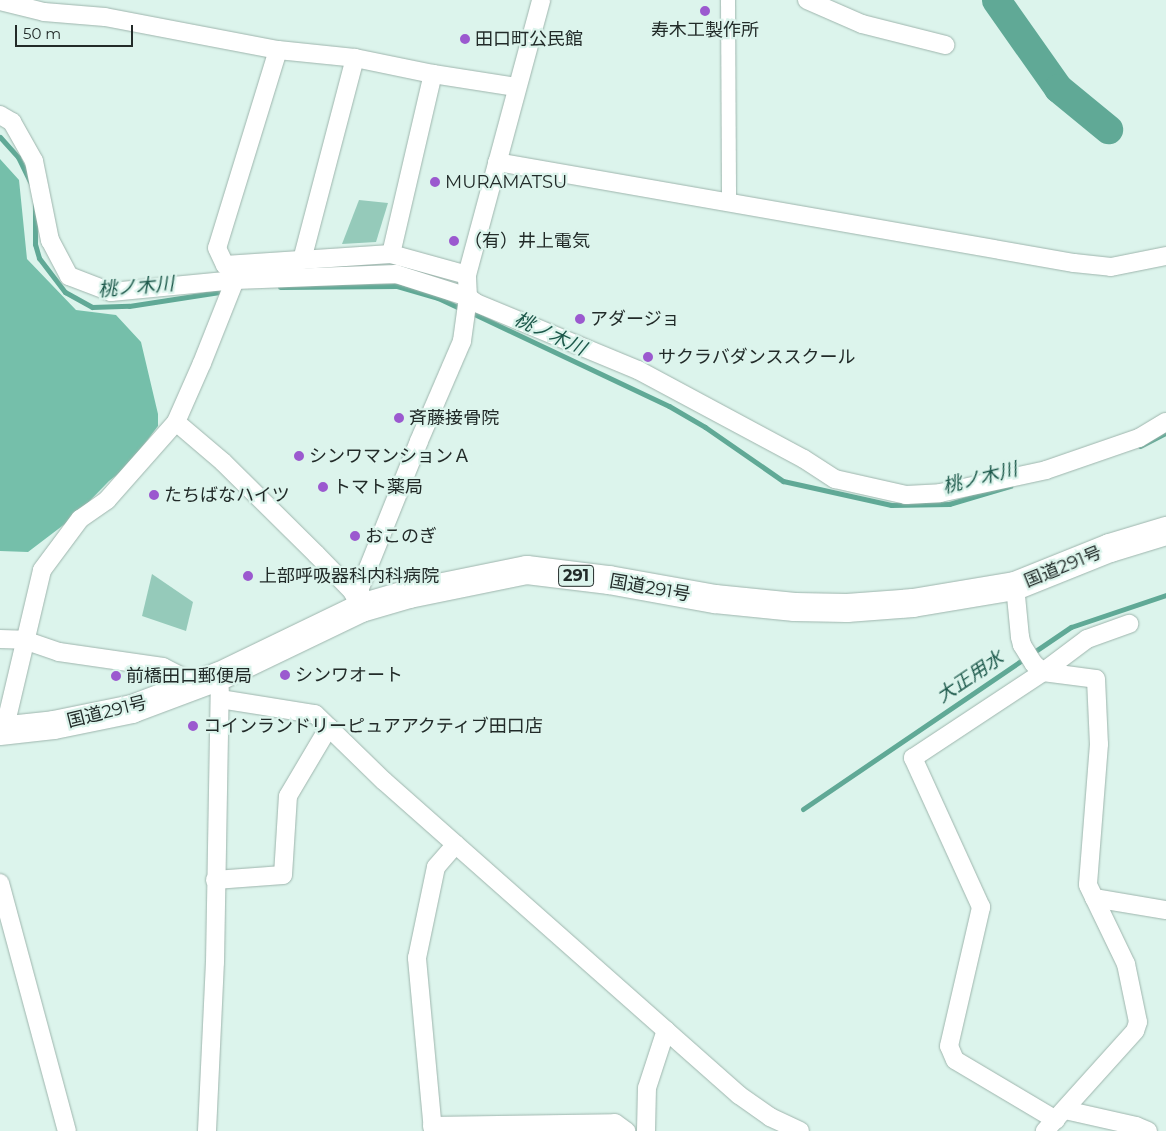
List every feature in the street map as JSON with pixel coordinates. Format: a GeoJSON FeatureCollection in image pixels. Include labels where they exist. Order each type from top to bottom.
{"type":"FeatureCollection","features":[{"type":"Feature","properties":{"kind":"highway","name":"国道291号"},"geometry":{"type":"LineString","coordinates":[[2,731],[54,725],[132,709],[191,688],[220,688],[360,608],[409,594],[527,570],[609,580],[715,599],[795,608],[847,608],[913,603],[1014,586],[1110,548],[1166,531]]}},
{"type":"Feature","properties":{"kind":"street"},"geometry":{"type":"LineString","coordinates":[[360,608],[360,588],[419,441],[462,341],[468,297],[467,275],[516,87],[541,0]]}},
{"type":"Feature","properties":{"kind":"street"},"geometry":{"type":"LineString","coordinates":[[728,0],[729,202]]}},
{"type":"Feature","properties":{"kind":"street"},"geometry":{"type":"LineString","coordinates":[[806,0],[862,24],[945,45]]}},
{"type":"Feature","properties":{"kind":"street"},"geometry":{"type":"LineString","coordinates":[[0,1],[44,12],[105,17],[278,50],[355,58],[433,74],[516,87]]}},
{"type":"Feature","properties":{"kind":"street"},"geometry":{"type":"LineString","coordinates":[[278,50],[217,248],[225,265],[391,254],[467,275]]}},
{"type":"Feature","properties":{"kind":"street"},"geometry":{"type":"LineString","coordinates":[[302,260],[355,58]]}},
{"type":"Feature","properties":{"kind":"street"},"geometry":{"type":"LineString","coordinates":[[391,254],[433,74]]}},
{"type":"Feature","properties":{"kind":"street"},"geometry":{"type":"LineString","coordinates":[[0,115],[12,122],[34,160],[50,240],[69,276],[111,292],[235,280],[396,274],[468,297],[476,303],[638,370],[804,459],[835,479],[906,496],[940,493],[1046,470],[1139,438],[1166,422]]}},
{"type":"Feature","properties":{"kind":"street"},"geometry":{"type":"LineString","coordinates":[[497,162],[1074,263],[1111,267],[1166,256]]}},
{"type":"Feature","properties":{"kind":"street"},"geometry":{"type":"LineString","coordinates":[[2,731],[42,570],[80,519],[107,500],[176,422],[235,280]]}},
{"type":"Feature","properties":{"kind":"street"},"geometry":{"type":"LineString","coordinates":[[176,422],[223,462],[316,554],[352,591],[360,608]]}},
{"type":"Feature","properties":{"kind":"street"},"geometry":{"type":"LineString","coordinates":[[1014,586],[1022,645],[1038,668],[1096,679],[1099,744],[1088,885],[1126,964],[1138,1022],[1135,1031],[1055,1120]]}},
{"type":"Feature","properties":{"kind":"street"},"geometry":{"type":"LineString","coordinates":[[1129,624],[1086,639],[1038,668],[913,758],[981,907],[948,1046],[955,1060],[1055,1120],[1136,1126],[1148,1131]]}},
{"type":"Feature","properties":{"kind":"street"},"geometry":{"type":"LineString","coordinates":[[0,639],[24,640],[59,652],[163,666],[183,677],[191,688]]}},
{"type":"Feature","properties":{"kind":"street"},"geometry":{"type":"LineString","coordinates":[[207,1131],[215,962],[220,688],[315,714],[384,781],[738,1095],[770,1117],[800,1131]]}},
{"type":"Feature","properties":{"kind":"street"},"geometry":{"type":"LineString","coordinates":[[215,880],[283,875],[288,796],[329,727]]}},
{"type":"Feature","properties":{"kind":"street"},"geometry":{"type":"LineString","coordinates":[[456,844],[436,867],[417,958],[433,1128],[615,1123],[626,1131]]}},
{"type":"Feature","properties":{"kind":"street"},"geometry":{"type":"LineString","coordinates":[[0,883],[67,1131]]}},
{"type":"Feature","properties":{"kind":"street"},"geometry":{"type":"LineString","coordinates":[[1094,898],[1166,910]]}},
{"type":"Feature","properties":{"kind":"street"},"geometry":{"type":"LineString","coordinates":[[646,1131],[647,1088],[666,1030]]}},
{"type":"Feature","properties":{"kind":"green space"},"geometry":{"type":"Polygon","coordinates":[[[0,159],[19,180],[27,259],[76,310],[116,315],[141,342],[158,414],[158,426],[127,467],[109,481],[74,517],[28,552],[0,551],[0,159]]]}},
{"type":"Feature","properties":{"kind":"green space"},"geometry":{"type":"Polygon","coordinates":[[[359,200],[388,203],[376,242],[342,244],[359,200]]]}},
{"type":"Feature","properties":{"kind":"green space"},"geometry":{"type":"Polygon","coordinates":[[[152,574],[193,602],[186,631],[142,616],[152,574]]]}},
{"type":"Feature","properties":{"kind":"waterway"},"geometry":{"type":"LineString","coordinates":[[996,0],[1058,88],[1108,129]]}},
{"type":"Feature","properties":{"kind":"waterway","name":"桃ノ木川"},"geometry":{"type":"LineString","coordinates":[[0,137],[18,157],[31,184]]}},
{"type":"Feature","properties":{"kind":"waterway","name":"桃ノ木川"},"geometry":{"type":"LineString","coordinates":[[35,204],[35,244],[39,258],[65,292],[92,307],[129,306],[226,291]]}},
{"type":"Feature","properties":{"kind":"waterway","name":"桃ノ木川"},"geometry":{"type":"LineString","coordinates":[[280,287],[397,286],[438,298],[462,309]]}},
{"type":"Feature","properties":{"kind":"waterway","name":"桃ノ木川"},"geometry":{"type":"LineString","coordinates":[[470,312],[669,406],[705,427],[783,481],[891,505],[949,504],[1010,486]]}},
{"type":"Feature","properties":{"kind":"waterway","name":"桃ノ木川"},"geometry":{"type":"LineString","coordinates":[[1140,446],[1166,433]]}},
{"type":"Feature","properties":{"kind":"waterway","name":"大正用水"},"geometry":{"type":"LineString","coordinates":[[803,809],[1071,627],[1166,595]]}},
{"type":"Feature","properties":{"kind":"place","name":"寿木工製作所"},"geometry":{"type":"Point","coordinates":[705,11]}},
{"type":"Feature","properties":{"kind":"place","name":"田口町公民館"},"geometry":{"type":"Point","coordinates":[465,39]}},
{"type":"Feature","properties":{"kind":"place","name":"MURAMATSU"},"geometry":{"type":"Point","coordinates":[435,182]}},
{"type":"Feature","properties":{"kind":"place","name":"（有）井上電気"},"geometry":{"type":"Point","coordinates":[454,241]}},
{"type":"Feature","properties":{"kind":"place","name":"アダージョ"},"geometry":{"type":"Point","coordinates":[580,319]}},
{"type":"Feature","properties":{"kind":"place","name":"サクラバダンススクール"},"geometry":{"type":"Point","coordinates":[648,357]}},
{"type":"Feature","properties":{"kind":"place","name":"斉藤接骨院"},"geometry":{"type":"Point","coordinates":[399,418]}},
{"type":"Feature","properties":{"kind":"place","name":"シンワマンションＡ"},"geometry":{"type":"Point","coordinates":[299,456]}},
{"type":"Feature","properties":{"kind":"place","name":"トマト薬局"},"geometry":{"type":"Point","coordinates":[323,487]}},
{"type":"Feature","properties":{"kind":"place","name":"たちばなハイツ"},"geometry":{"type":"Point","coordinates":[154,495]}},
{"type":"Feature","properties":{"kind":"place","name":"おこのぎ"},"geometry":{"type":"Point","coordinates":[355,536]}},
{"type":"Feature","properties":{"kind":"place","name":"上部呼吸器科内科病院"},"geometry":{"type":"Point","coordinates":[248,576]}},
{"type":"Feature","properties":{"kind":"place","name":"シンワオート"},"geometry":{"type":"Point","coordinates":[285,675]}},
{"type":"Feature","properties":{"kind":"place","name":"前橋田口郵便局"},"geometry":{"type":"Point","coordinates":[116,676]}},
{"type":"Feature","properties":{"kind":"place","name":"コインランドリーピュアアクティブ田口店"},"geometry":{"type":"Point","coordinates":[193,726]}}]}
